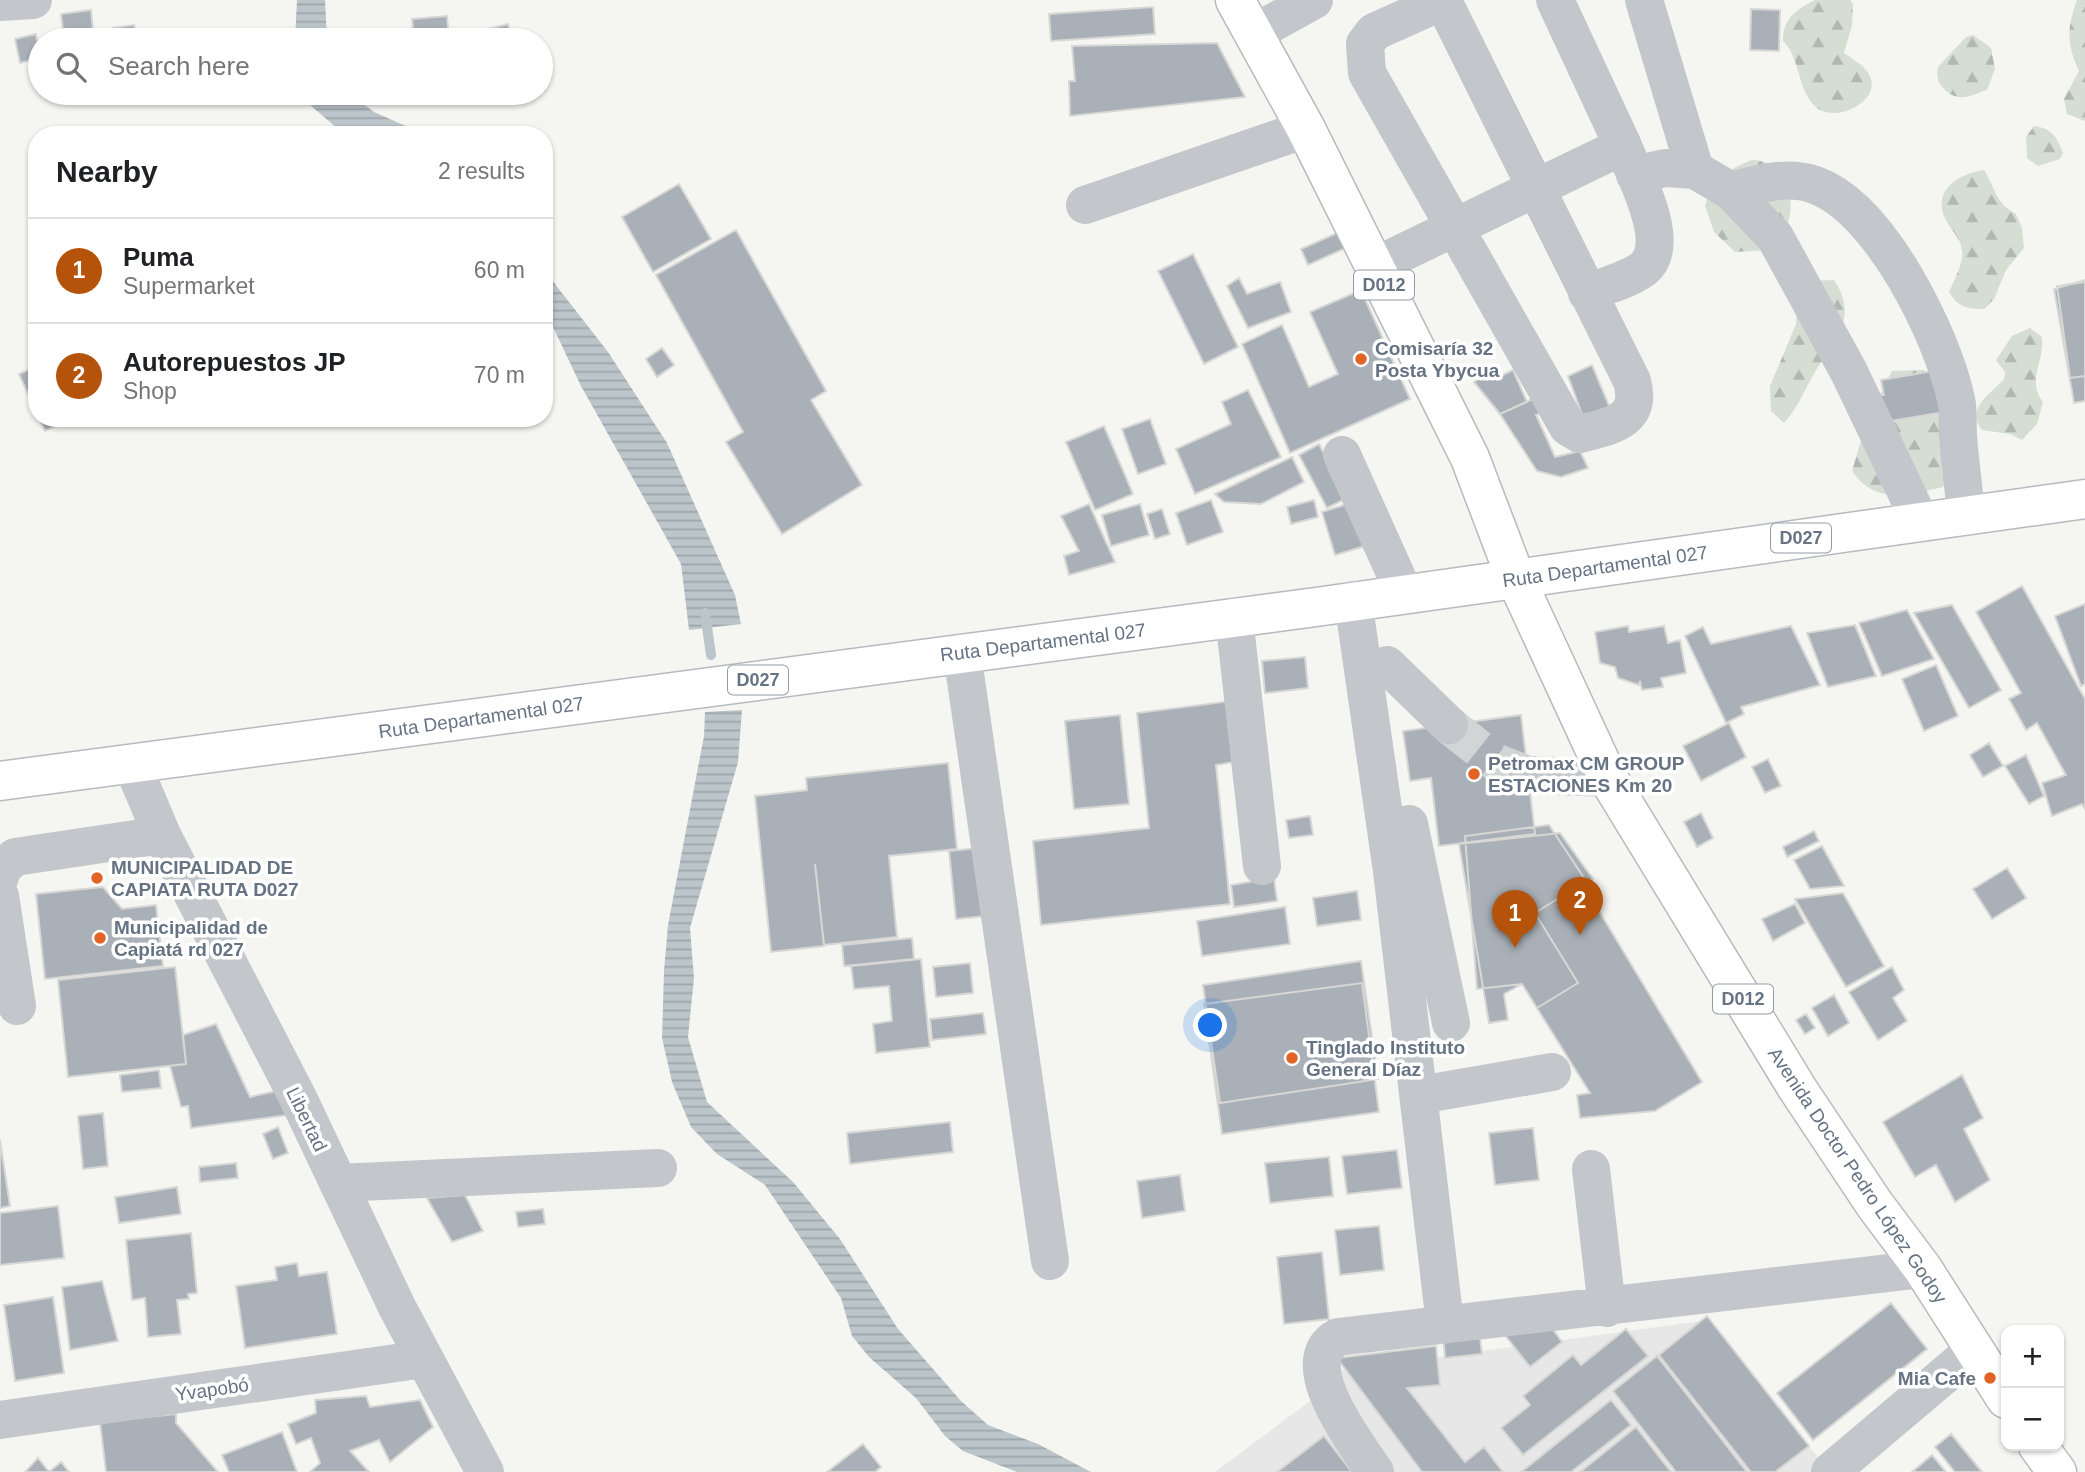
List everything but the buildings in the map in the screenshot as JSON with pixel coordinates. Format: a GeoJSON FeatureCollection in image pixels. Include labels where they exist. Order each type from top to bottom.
{"type":"FeatureCollection","features":[{"type":"Feature","properties":{"kind":"main road","name":"D012"},"geometry":{"type":"LineString","coordinates":[[1235,0],[1306,129],[1470,458],[1516,579]]}},
{"type":"Feature","properties":{"kind":"main road","name":"Ruta Departamental 027"},"geometry":{"type":"LineString","coordinates":[[0,780],[1516,579],[2085,499]]}},
{"type":"Feature","properties":{"kind":"main road","name":"Avenida Doctor Pedro López Godoy"},"geometry":{"type":"LineString","coordinates":[[1516,579],[1608,778],[1797,1088],[1875,1205],[1923,1269],[2001,1392]]}},
{"type":"Feature","properties":{"kind":"main road"},"geometry":{"type":"LineString","coordinates":[[2042,1451],[2057,1472]]}},
{"type":"Feature","properties":{"kind":"street"},"geometry":{"type":"LineString","coordinates":[[0,2],[33,0]]}},
{"type":"Feature","properties":{"kind":"street"},"geometry":{"type":"LineString","coordinates":[[1254,33],[1314,0]]}},
{"type":"Feature","properties":{"kind":"street"},"geometry":{"type":"LineString","coordinates":[[1555,0],[1629,160],[1656,233],[1655,248],[1642,270],[1587,293]]}},
{"type":"Feature","properties":{"kind":"street"},"geometry":{"type":"LineString","coordinates":[[1644,0],[1695,170]]}},
{"type":"Feature","properties":{"kind":"street"},"geometry":{"type":"LineString","coordinates":[[1444,1],[1535,189],[1632,381],[1636,397],[1629,414],[1619,422],[1580,434],[1568,427],[1367,73],[1365,44],[1374,32],[1444,1]]}},
{"type":"Feature","properties":{"kind":"street"},"geometry":{"type":"LineString","coordinates":[[1085,205],[1306,129]]}},
{"type":"Feature","properties":{"kind":"street"},"geometry":{"type":"LineString","coordinates":[[1375,266],[1535,189],[1629,160],[1665,168],[1695,170],[1731,191],[1775,237],[1849,372],[1920,521]]}},
{"type":"Feature","properties":{"kind":"street"},"geometry":{"type":"LineString","coordinates":[[1731,191],[1776,180],[1815,185],[1842,201],[1874,230],[1929,324],[1948,368],[1957,402],[1966,516]]}},
{"type":"Feature","properties":{"kind":"street"},"geometry":{"type":"LineString","coordinates":[[1342,455],[1377,597],[1415,858],[1451,1023]]}},
{"type":"Feature","properties":{"kind":"street"},"geometry":{"type":"LineString","coordinates":[[1377,597],[1420,1095],[1445,1324]]}},
{"type":"Feature","properties":{"kind":"street"},"geometry":{"type":"LineString","coordinates":[[1234,617],[1262,866]]}},
{"type":"Feature","properties":{"kind":"street"},"geometry":{"type":"LineString","coordinates":[[962,653],[1050,1261]]}},
{"type":"Feature","properties":{"kind":"street"},"geometry":{"type":"LineString","coordinates":[[1388,665],[1449,725]]}},
{"type":"Feature","properties":{"kind":"street","name":"Libertad"},"geometry":{"type":"LineString","coordinates":[[132,764],[162,835],[298,1098],[424,1359],[485,1472]]}},
{"type":"Feature","properties":{"kind":"street"},"geometry":{"type":"LineString","coordinates":[[1528,775],[1608,778]]}},
{"type":"Feature","properties":{"kind":"street"},"geometry":{"type":"LineString","coordinates":[[0,877],[1,869],[16,857],[162,835]]}},
{"type":"Feature","properties":{"kind":"street"},"geometry":{"type":"LineString","coordinates":[[0,896],[17,1006]]}},
{"type":"Feature","properties":{"kind":"street"},"geometry":{"type":"LineString","coordinates":[[1420,1095],[1552,1072]]}},
{"type":"Feature","properties":{"kind":"street"},"geometry":{"type":"LineString","coordinates":[[338,1183],[658,1168]]}},
{"type":"Feature","properties":{"kind":"street"},"geometry":{"type":"LineString","coordinates":[[1591,1169],[1607,1308]]}},
{"type":"Feature","properties":{"kind":"street"},"geometry":{"type":"LineString","coordinates":[[1376,1472],[1335,1413],[1320,1355],[1325,1344],[1338,1337],[1607,1308],[1923,1269]]}},
{"type":"Feature","properties":{"kind":"street"},"geometry":{"type":"LineString","coordinates":[[1830,1472],[1973,1351]]}},
{"type":"Feature","properties":{"kind":"street","name":"Yvapobó"},"geometry":{"type":"LineString","coordinates":[[0,1420],[424,1359]]}},
{"type":"Feature","properties":{"kind":"shaded area"},"geometry":{"type":"Polygon","coordinates":[[[297,0],[325,0],[326,28],[296,28],[297,0]]]}},
{"type":"Feature","properties":{"kind":"shaded area"},"geometry":{"type":"Polygon","coordinates":[[[310,105],[365,105],[406,126],[334,126],[310,105]]]}},
{"type":"Feature","properties":{"kind":"shaded area"},"geometry":{"type":"Polygon","coordinates":[[[553,282],[608,352],[667,443],[735,595],[741,624],[689,630],[681,564],[581,386],[553,327],[553,282]]]}},
{"type":"Feature","properties":{"kind":"shaded area"},"geometry":{"type":"Polygon","coordinates":[[[742,710],[738,762],[690,928],[694,978],[688,1037],[707,1102],[793,1182],[840,1239],[898,1329],[961,1401],[988,1425],[1038,1444],[1091,1472],[1017,1472],[963,1451],[945,1436],[916,1398],[869,1357],[852,1336],[841,1298],[765,1185],[717,1154],[691,1127],[672,1082],[662,1038],[668,925],[704,736],[705,712],[742,710]]]}},
{"type":"Feature","properties":{"kind":"shaded area"},"geometry":{"type":"Polygon","coordinates":[[[1701,1321],[1823,1463],[1812,1472],[1215,1472],[1322,1392],[1328,1372],[1701,1321]]]}},
{"type":"Feature","properties":{"kind":"green space"},"geometry":{"type":"Polygon","coordinates":[[[1815,0],[1850,0],[1853,4],[1852,25],[1844,53],[1865,69],[1871,79],[1867,98],[1859,105],[1837,113],[1817,108],[1811,101],[1793,56],[1783,41],[1788,21],[1802,7],[1815,0]]]}},
{"type":"Feature","properties":{"kind":"green space"},"geometry":{"type":"Polygon","coordinates":[[[2077,0],[2085,0],[2085,121],[2067,114],[2064,99],[2079,71],[2069,36],[2077,0]]]}},
{"type":"Feature","properties":{"kind":"green space"},"geometry":{"type":"Polygon","coordinates":[[[1973,35],[1991,48],[1995,69],[1987,90],[1959,97],[1947,92],[1940,84],[1938,67],[1966,37],[1973,35]]]}},
{"type":"Feature","properties":{"kind":"green space"},"geometry":{"type":"Polygon","coordinates":[[[2034,126],[2053,134],[2063,153],[2060,159],[2038,166],[2027,158],[2026,137],[2034,126]]]}},
{"type":"Feature","properties":{"kind":"green space"},"geometry":{"type":"Polygon","coordinates":[[[1752,160],[1775,167],[1788,186],[1791,209],[1781,237],[1771,250],[1735,252],[1714,232],[1705,206],[1712,189],[1722,177],[1752,160]]]}},
{"type":"Feature","properties":{"kind":"green space"},"geometry":{"type":"Polygon","coordinates":[[[1984,170],[2000,200],[2016,214],[2022,228],[2024,248],[2006,270],[1994,299],[1984,309],[1978,309],[1960,304],[1949,292],[1960,266],[1962,250],[1946,221],[1942,206],[1946,190],[1959,178],[1984,170]]]}},
{"type":"Feature","properties":{"kind":"green space"},"geometry":{"type":"Polygon","coordinates":[[[1834,280],[1844,305],[1841,328],[1798,405],[1784,423],[1771,411],[1770,386],[1796,324],[1798,293],[1810,281],[1834,280]]]}},
{"type":"Feature","properties":{"kind":"green space"},"geometry":{"type":"Polygon","coordinates":[[[2030,328],[2042,337],[2036,386],[2043,402],[2037,424],[2022,440],[2010,434],[1982,430],[1976,415],[1978,408],[2004,379],[2005,372],[1996,360],[2012,336],[2030,328]]]}},
{"type":"Feature","properties":{"kind":"green space"},"geometry":{"type":"Polygon","coordinates":[[[1924,370],[1958,449],[1943,487],[1893,495],[1871,489],[1852,471],[1867,420],[1892,371],[1924,370]]]}},
{"type":"Feature","properties":{"kind":"waterway"},"geometry":{"type":"LineString","coordinates":[[705,613],[711,655]]}},
{"type":"Feature","properties":{"kind":"tunnel"},"geometry":{"type":"LineString","coordinates":[[1449,725],[1497,763],[1528,775]]}},
{"type":"Feature","properties":{"kind":"place","name":"Comisaría 32 Posta Ybycua"},"geometry":{"type":"Point","coordinates":[1361,359]}},
{"type":"Feature","properties":{"kind":"place","name":"Petromax CM GROUP ESTACIONES Km 20"},"geometry":{"type":"Point","coordinates":[1474,774]}},
{"type":"Feature","properties":{"kind":"place","name":"MUNICIPALIDAD DE CAPIATA RUTA D027"},"geometry":{"type":"Point","coordinates":[97,878]}},
{"type":"Feature","properties":{"kind":"place","name":"Autorepuestos JP"},"geometry":{"type":"Point","coordinates":[1580,935]}},
{"type":"Feature","properties":{"kind":"place","name":"Municipalidad de Capiatá rd 027"},"geometry":{"type":"Point","coordinates":[100,938]}},
{"type":"Feature","properties":{"kind":"place","name":"Puma"},"geometry":{"type":"Point","coordinates":[1515,948]}},
{"type":"Feature","properties":{"kind":"place","name":"Tinglado Instituto General Díaz"},"geometry":{"type":"Point","coordinates":[1292,1058]}},
{"type":"Feature","properties":{"kind":"place","name":"Mia Cafe"},"geometry":{"type":"Point","coordinates":[1990,1378]}}]}
